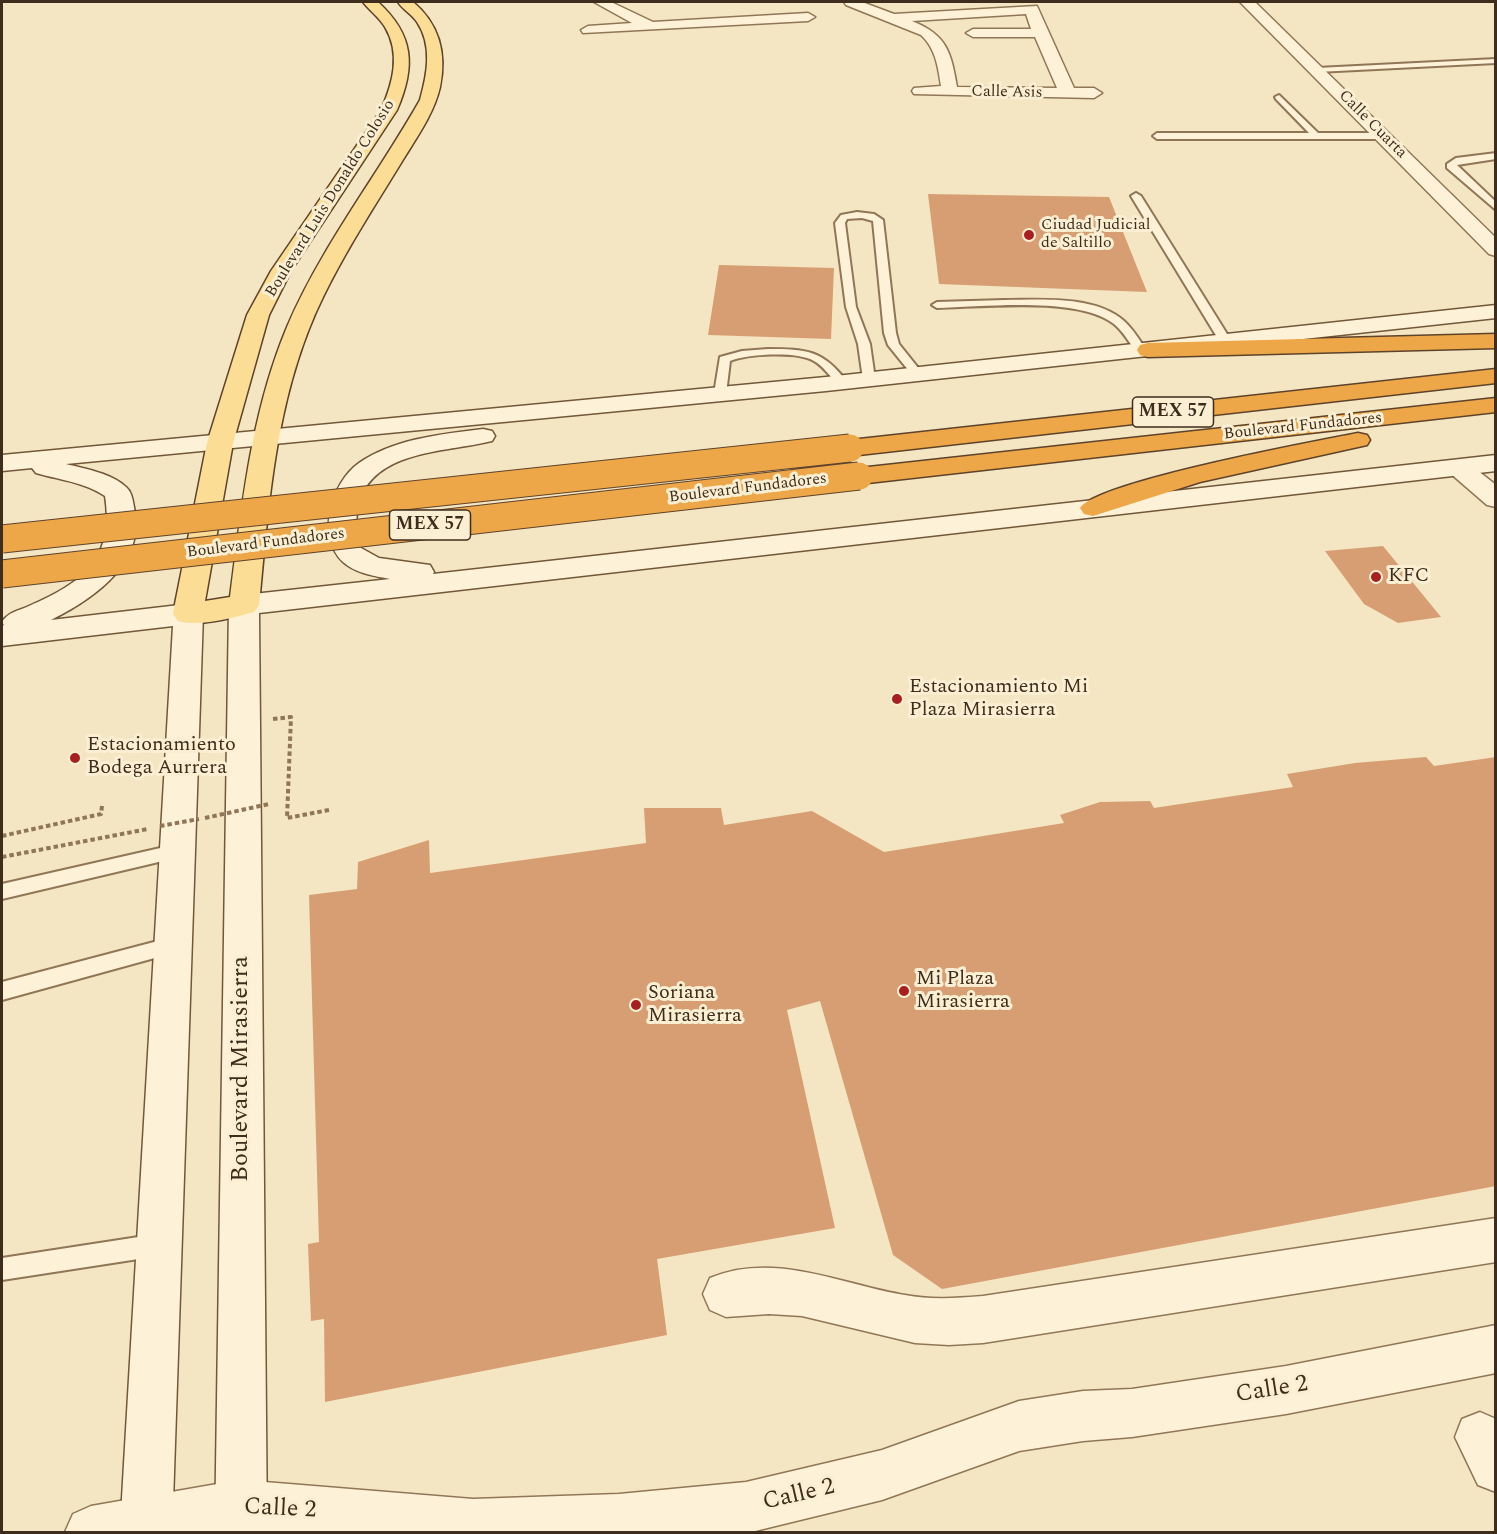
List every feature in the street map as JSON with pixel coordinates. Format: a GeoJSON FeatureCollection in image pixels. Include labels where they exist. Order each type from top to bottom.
{"type":"FeatureCollection","features":[{"type":"Feature","properties":{"kind":"highway"},"geometry":{"type":"LineString","coordinates":[[1145,351],[1496,341]]}},
{"type":"Feature","properties":{"kind":"highway","name":"Boulevard Fundadores"},"geometry":{"type":"LineString","coordinates":[[2,539],[1496,376]]}},
{"type":"Feature","properties":{"kind":"highway","name":"Boulevard Fundadores"},"geometry":{"type":"LineString","coordinates":[[2,574],[1496,405]]}},
{"type":"Feature","properties":{"kind":"highway"},"geometry":{"type":"LineString","coordinates":[[1093,508],[1123,496],[1178,480],[1496,410]]}},
{"type":"Feature","properties":{"kind":"main road","name":"Boulevard Luis Donaldo Colosio"},"geometry":{"type":"LineString","coordinates":[[188,614],[220,442],[258,315],[272,288],[389,110],[401,84],[404,63],[402,48],[392,26],[380,10],[370,2]]}},
{"type":"Feature","properties":{"kind":"main road","name":"Boulevard Luis Donaldo Colosio"},"geometry":{"type":"LineString","coordinates":[[244,605],[264,438],[281,374],[298,327],[318,285],[428,99],[434,78],[436,57],[432,38],[424,21],[405,2]]}},
{"type":"Feature","properties":{"kind":"main road"},"geometry":{"type":"LineString","coordinates":[[601,2],[650,27]]}},
{"type":"Feature","properties":{"kind":"main road"},"geometry":{"type":"LineString","coordinates":[[851,2],[926,32],[934,39],[943,52],[951,92]]}},
{"type":"Feature","properties":{"kind":"main road","name":"Calle Cuarta"},"geometry":{"type":"LineString","coordinates":[[1247,2],[1496,250]]}},
{"type":"Feature","properties":{"kind":"main road"},"geometry":{"type":"LineString","coordinates":[[889,18],[1030,5],[1040,33],[1068,93]]}},
{"type":"Feature","properties":{"kind":"main road"},"geometry":{"type":"LineString","coordinates":[[744,6],[772,19]]}},
{"type":"Feature","properties":{"kind":"main road"},"geometry":{"type":"LineString","coordinates":[[588,30],[808,17]]}},
{"type":"Feature","properties":{"kind":"main road"},"geometry":{"type":"LineString","coordinates":[[926,32],[1040,33]]}},
{"type":"Feature","properties":{"kind":"main road","name":"Calle Asis"},"geometry":{"type":"LineString","coordinates":[[920,92],[1095,93]]}},
{"type":"Feature","properties":{"kind":"main road"},"geometry":{"type":"LineString","coordinates":[[2,463],[833,383],[1145,351],[1496,311]]}},
{"type":"Feature","properties":{"kind":"main road"},"geometry":{"type":"LineString","coordinates":[[487,577],[378,567],[359,561],[349,554],[342,542],[342,524],[351,487],[358,477],[377,463],[411,450],[475,437],[736,400],[833,383]]}},
{"type":"Feature","properties":{"kind":"main road"},"geometry":{"type":"LineString","coordinates":[[2,463],[80,474],[109,486],[118,493],[124,525],[120,544],[112,560],[71,600],[2,627]]}},
{"type":"Feature","properties":{"kind":"main road"},"geometry":{"type":"LineString","coordinates":[[2,636],[188,614],[244,605],[1496,463]]}},
{"type":"Feature","properties":{"kind":"main road"},"geometry":{"type":"LineString","coordinates":[[1459,468],[1496,499]]}},
{"type":"Feature","properties":{"kind":"main road","name":"Boulevard Mirasierra"},"geometry":{"type":"LineString","coordinates":[[241,1519],[244,605]]}},
{"type":"Feature","properties":{"kind":"main road"},"geometry":{"type":"LineString","coordinates":[[146,1528],[188,614]]}},
{"type":"Feature","properties":{"kind":"main road"},"geometry":{"type":"LineString","coordinates":[[726,1294],[767,1290],[813,1295],[892,1317],[945,1323],[1006,1317],[1496,1240]]}},
{"type":"Feature","properties":{"kind":"main road","name":"Calle 2"},"geometry":{"type":"LineString","coordinates":[[91,1533],[241,1519],[473,1525],[642,1519],[746,1508],[882,1475],[1019,1426],[1083,1416],[1132,1413],[1286,1390],[1496,1349]]}},
{"type":"Feature","properties":{"kind":"lane"},"geometry":{"type":"LineString","coordinates":[[1317,70],[1496,61]]}},
{"type":"Feature","properties":{"kind":"lane"},"geometry":{"type":"LineString","coordinates":[[1279,97],[1316,136]]}},
{"type":"Feature","properties":{"kind":"lane"},"geometry":{"type":"LineString","coordinates":[[1157,136],[1382,136]]}},
{"type":"Feature","properties":{"kind":"lane"},"geometry":{"type":"LineString","coordinates":[[1496,156],[1456,161],[1452,164],[1452,168],[1496,207]]}},
{"type":"Feature","properties":{"kind":"lane"},"geometry":{"type":"LineString","coordinates":[[1136,196],[1226,342]]}},
{"type":"Feature","properties":{"kind":"lane"},"geometry":{"type":"LineString","coordinates":[[868,379],[864,344],[851,307],[840,223],[844,217],[866,215],[878,220],[890,333],[894,345],[917,374]]}},
{"type":"Feature","properties":{"kind":"lane"},"geometry":{"type":"LineString","coordinates":[[937,305],[1053,304],[1100,311],[1119,322],[1145,351]]}},
{"type":"Feature","properties":{"kind":"lane"},"geometry":{"type":"LineString","coordinates":[[720,394],[724,359],[748,354],[809,355],[822,361],[833,383]]}},
{"type":"Feature","properties":{"kind":"lane"},"geometry":{"type":"LineString","coordinates":[[2,892],[179,832]]}},
{"type":"Feature","properties":{"kind":"lane"},"geometry":{"type":"LineString","coordinates":[[2,991],[173,945]]}},
{"type":"Feature","properties":{"kind":"lane"},"geometry":{"type":"LineString","coordinates":[[2,1269],[159,1244]]}},
{"type":"Feature","properties":{"kind":"path"},"geometry":{"type":"LineString","coordinates":[[269,720],[291,717],[287,818],[329,810]]}},
{"type":"Feature","properties":{"kind":"path"},"geometry":{"type":"LineString","coordinates":[[205,818],[269,804],[269,793]]}},
{"type":"Feature","properties":{"kind":"path"},"geometry":{"type":"LineString","coordinates":[[2,836],[101,814],[102,806]]}},
{"type":"Feature","properties":{"kind":"path"},"geometry":{"type":"LineString","coordinates":[[2,857],[179,832]]}},
{"type":"Feature","properties":{"kind":"building","name":"Ciudad Judicial de Saltillo"},"geometry":{"type":"Polygon","coordinates":[[[928,194],[1109,197],[1147,292],[939,284],[928,194]]]}},
{"type":"Feature","properties":{"kind":"building"},"geometry":{"type":"Polygon","coordinates":[[[719,265],[834,268],[831,339],[708,335],[719,265]]]}},
{"type":"Feature","properties":{"kind":"building","name":"KFC"},"geometry":{"type":"Polygon","coordinates":[[[1383,546],[1441,617],[1398,623],[1364,604],[1325,551],[1383,546]]]}},
{"type":"Feature","properties":{"kind":"building","name":"Mi Plaza Mirasierra"},"geometry":{"type":"Polygon","coordinates":[[[1426,757],[1434,766],[1496,757],[1496,1186],[942,1289],[893,1255],[820,1001],[787,1010],[835,1228],[657,1259],[667,1335],[325,1402],[324,1319],[311,1321],[308,1244],[319,1242],[309,895],[357,889],[358,862],[429,840],[430,873],[646,843],[644,808],[721,808],[724,825],[812,811],[884,852],[1064,823],[1060,815],[1100,802],[1150,801],[1154,808],[1293,787],[1287,774],[1355,763],[1426,757]]]}},
{"type":"Feature","properties":{"kind":"place","name":"Ciudad Judicial de Saltillo"},"geometry":{"type":"Point","coordinates":[1029,235]}},
{"type":"Feature","properties":{"kind":"place","name":"KFC"},"geometry":{"type":"Point","coordinates":[1376,577]}},
{"type":"Feature","properties":{"kind":"place","name":"Estacionamiento Mi Plaza Mirasierra"},"geometry":{"type":"Point","coordinates":[897,699]}},
{"type":"Feature","properties":{"kind":"place","name":"Estacionamiento Bodega Aurrera"},"geometry":{"type":"Point","coordinates":[75,758]}},
{"type":"Feature","properties":{"kind":"place","name":"Mi Plaza Mirasierra"},"geometry":{"type":"Point","coordinates":[904,991]}},
{"type":"Feature","properties":{"kind":"place","name":"Soriana Mirasierra"},"geometry":{"type":"Point","coordinates":[636,1005]}}]}
